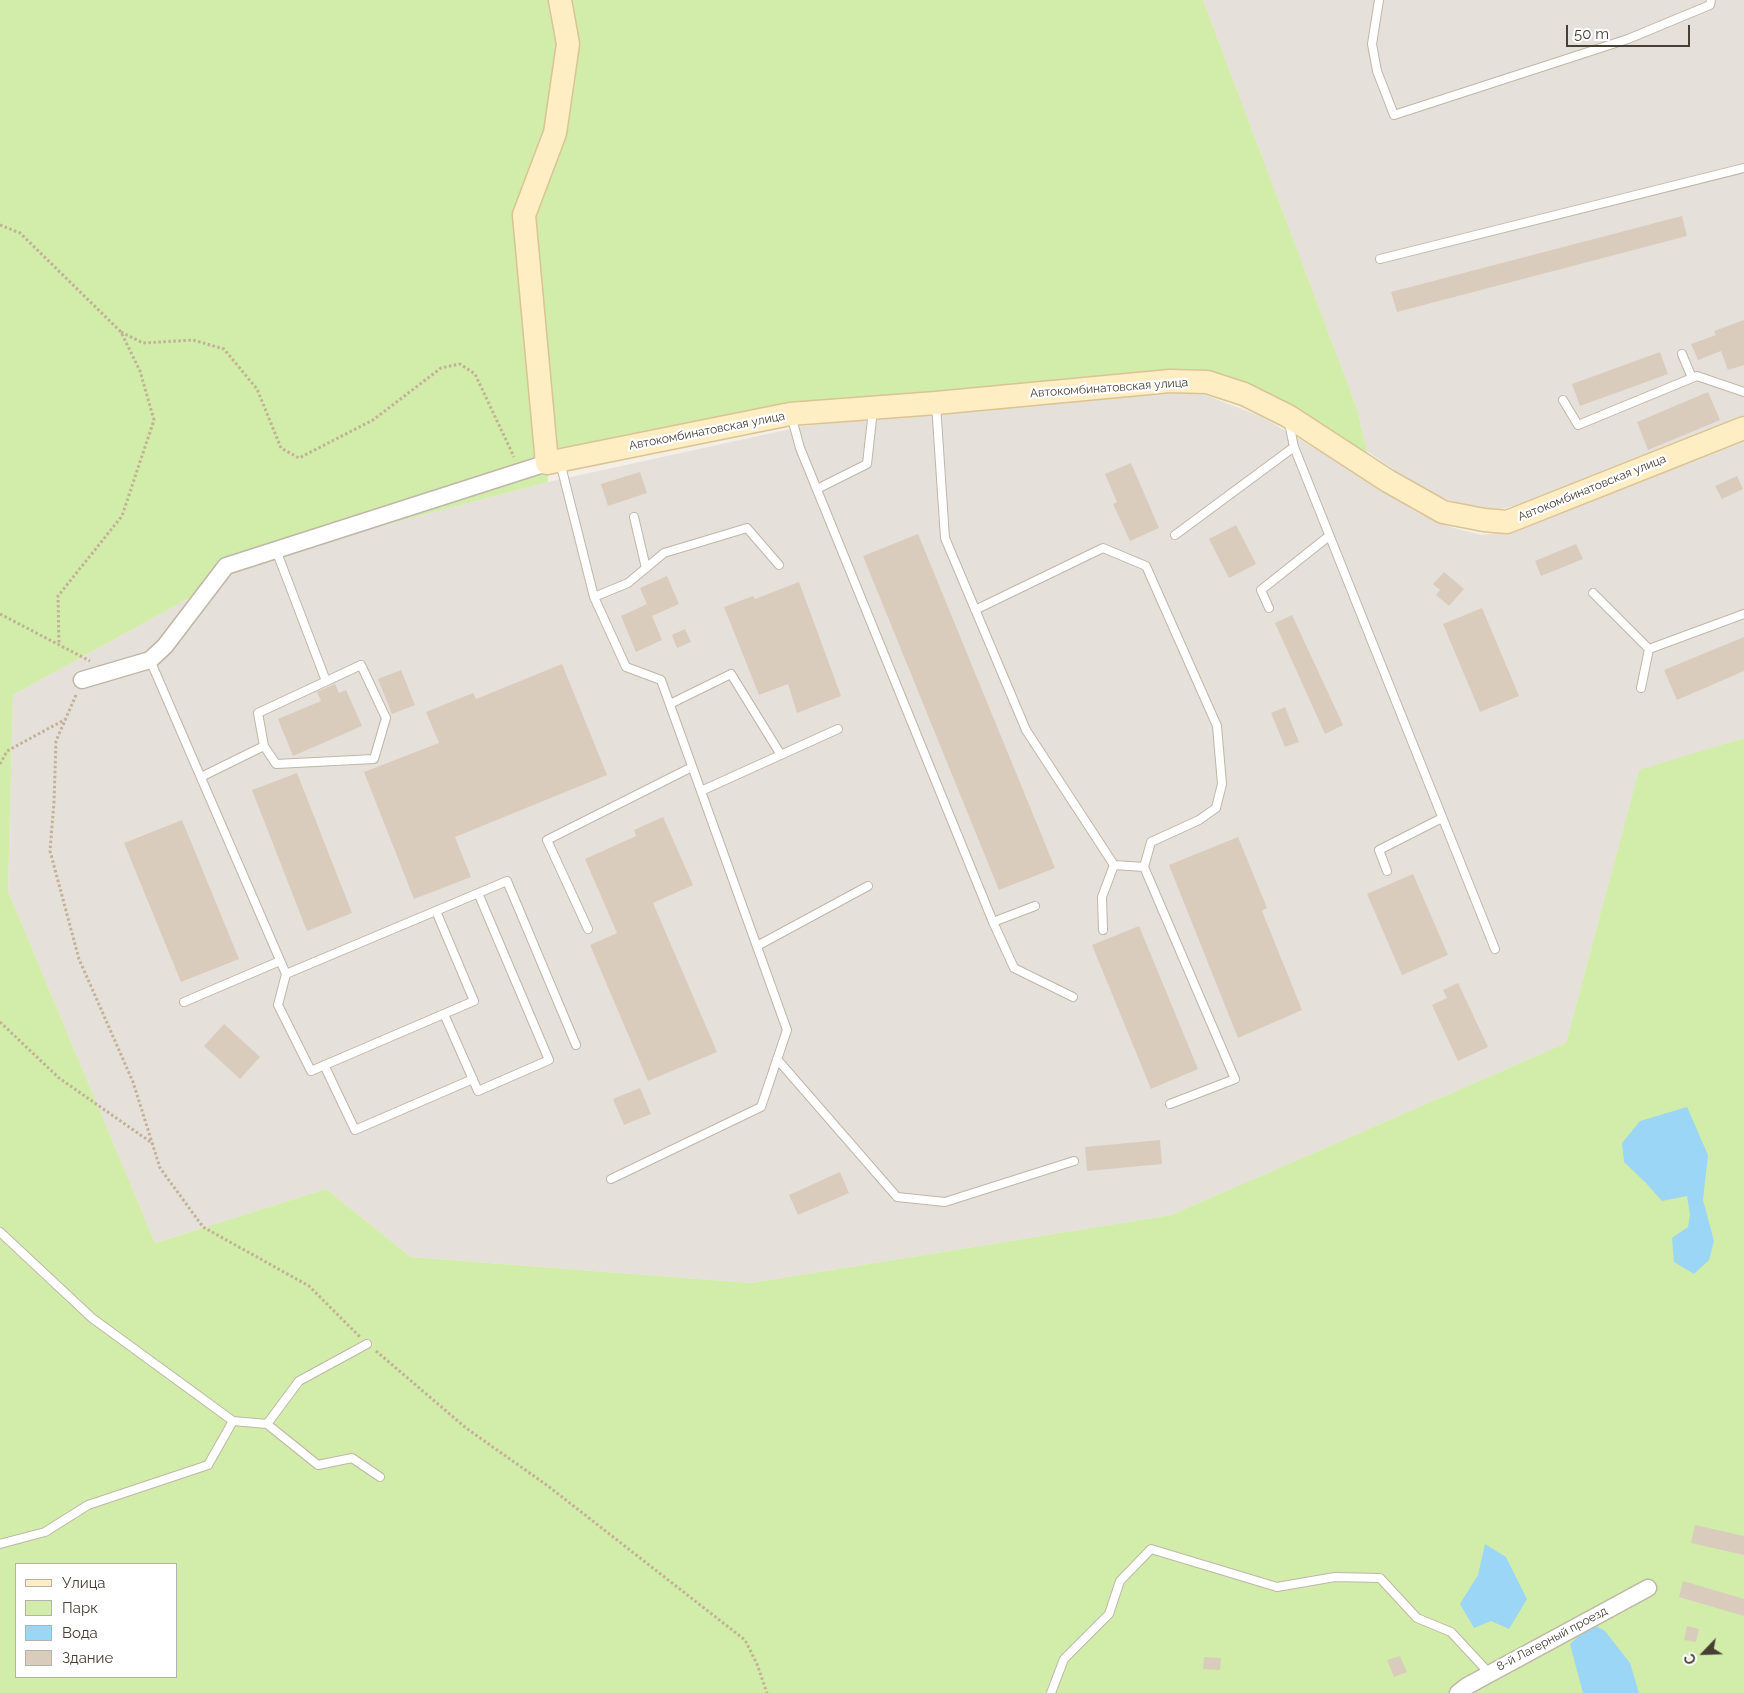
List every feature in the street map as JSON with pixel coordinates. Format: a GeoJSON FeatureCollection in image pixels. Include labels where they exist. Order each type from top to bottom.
{"type":"FeatureCollection","features":[{"type":"Feature","properties":{"kind":"street"},"geometry":{"type":"LineString","coordinates":[[82,680],[150,660],[165,646],[226,566],[553,462],[524,215],[556,133],[568,44],[560,0]]}},
{"type":"Feature","properties":{"kind":"street","name":"Автокомбинатовская улица"},"geometry":{"type":"LineString","coordinates":[[553,462],[790,414],[936,403],[1170,381],[1207,382],[1244,394],[1288,416],[1388,481],[1443,512],[1484,520],[1508,522],[1744,428]]}},
{"type":"Feature","properties":{"kind":"street","name":"8-й Лагерный проезд"},"geometry":{"type":"LineString","coordinates":[[1458,1693],[1467,1686],[1648,1588]]}},
{"type":"Feature","properties":{"kind":"lane"},"geometry":{"type":"LineString","coordinates":[[1379,0],[1372,44],[1377,71],[1394,115],[1628,39],[1710,5],[1711,0]]}},
{"type":"Feature","properties":{"kind":"lane"},"geometry":{"type":"LineString","coordinates":[[1380,259],[1744,168]]}},
{"type":"Feature","properties":{"kind":"lane"},"geometry":{"type":"LineString","coordinates":[[1682,354],[1692,378]]}},
{"type":"Feature","properties":{"kind":"lane"},"geometry":{"type":"LineString","coordinates":[[1562,400],[1578,425],[1697,376],[1744,392]]}},
{"type":"Feature","properties":{"kind":"lane"},"geometry":{"type":"LineString","coordinates":[[936,403],[945,538],[1026,730],[1114,865]]}},
{"type":"Feature","properties":{"kind":"lane"},"geometry":{"type":"LineString","coordinates":[[817,489],[867,464],[873,408]]}},
{"type":"Feature","properties":{"kind":"lane"},"geometry":{"type":"LineString","coordinates":[[790,414],[800,448],[993,922],[1014,968],[1073,998]]}},
{"type":"Feature","properties":{"kind":"lane"},"geometry":{"type":"LineString","coordinates":[[1288,416],[1294,447],[1495,949]]}},
{"type":"Feature","properties":{"kind":"lane"},"geometry":{"type":"LineString","coordinates":[[1175,535],[1294,447]]}},
{"type":"Feature","properties":{"kind":"lane"},"geometry":{"type":"LineString","coordinates":[[553,462],[594,597],[626,668],[661,680],[787,1030],[761,1106],[611,1179]]}},
{"type":"Feature","properties":{"kind":"lane"},"geometry":{"type":"LineString","coordinates":[[634,517],[646,568]]}},
{"type":"Feature","properties":{"kind":"lane"},"geometry":{"type":"LineString","coordinates":[[594,597],[628,583],[664,553],[747,528],[779,565]]}},
{"type":"Feature","properties":{"kind":"lane"},"geometry":{"type":"LineString","coordinates":[[1269,608],[1260,590],[1329,536]]}},
{"type":"Feature","properties":{"kind":"lane"},"geometry":{"type":"LineString","coordinates":[[975,610],[1103,548],[1146,566],[1217,726],[1222,784],[1216,808],[1198,820],[1152,842],[1144,867],[1235,1078],[1170,1104]]}},
{"type":"Feature","properties":{"kind":"lane"},"geometry":{"type":"LineString","coordinates":[[276,549],[326,681]]}},
{"type":"Feature","properties":{"kind":"lane"},"geometry":{"type":"LineString","coordinates":[[1593,593],[1649,649]]}},
{"type":"Feature","properties":{"kind":"lane"},"geometry":{"type":"LineString","coordinates":[[1649,649],[1744,614]]}},
{"type":"Feature","properties":{"kind":"lane"},"geometry":{"type":"LineString","coordinates":[[1641,688],[1649,649]]}},
{"type":"Feature","properties":{"kind":"lane"},"geometry":{"type":"LineString","coordinates":[[150,660],[286,974],[278,1005],[311,1070],[474,1001],[436,911]]}},
{"type":"Feature","properties":{"kind":"lane"},"geometry":{"type":"LineString","coordinates":[[361,664],[386,718],[374,759],[276,764],[264,746],[258,713],[326,681],[361,664]]}},
{"type":"Feature","properties":{"kind":"lane"},"geometry":{"type":"LineString","coordinates":[[670,704],[731,674],[781,755]]}},
{"type":"Feature","properties":{"kind":"lane"},"geometry":{"type":"LineString","coordinates":[[701,791],[838,729]]}},
{"type":"Feature","properties":{"kind":"lane"},"geometry":{"type":"LineString","coordinates":[[201,777],[264,746]]}},
{"type":"Feature","properties":{"kind":"lane"},"geometry":{"type":"LineString","coordinates":[[588,929],[547,840],[692,767]]}},
{"type":"Feature","properties":{"kind":"lane"},"geometry":{"type":"LineString","coordinates":[[1387,871],[1379,850],[1442,818]]}},
{"type":"Feature","properties":{"kind":"lane"},"geometry":{"type":"LineString","coordinates":[[1114,865],[1144,867]]}},
{"type":"Feature","properties":{"kind":"lane"},"geometry":{"type":"LineString","coordinates":[[1103,930],[1102,897],[1114,865]]}},
{"type":"Feature","properties":{"kind":"lane"},"geometry":{"type":"LineString","coordinates":[[286,974],[507,880],[576,1045]]}},
{"type":"Feature","properties":{"kind":"lane"},"geometry":{"type":"LineString","coordinates":[[757,946],[868,886]]}},
{"type":"Feature","properties":{"kind":"lane"},"geometry":{"type":"LineString","coordinates":[[444,1014],[478,1091],[549,1060],[478,893]]}},
{"type":"Feature","properties":{"kind":"lane"},"geometry":{"type":"LineString","coordinates":[[993,922],[1035,906]]}},
{"type":"Feature","properties":{"kind":"lane"},"geometry":{"type":"LineString","coordinates":[[184,1002],[280,961]]}},
{"type":"Feature","properties":{"kind":"lane"},"geometry":{"type":"LineString","coordinates":[[777,1059],[897,1198],[945,1202],[1074,1161]]}},
{"type":"Feature","properties":{"kind":"lane"},"geometry":{"type":"LineString","coordinates":[[324,1065],[355,1130],[473,1079]]}},
{"type":"Feature","properties":{"kind":"lane"},"geometry":{"type":"LineString","coordinates":[[0,1232],[92,1318],[233,1421],[267,1424],[318,1465],[352,1458],[380,1477]]}},
{"type":"Feature","properties":{"kind":"lane"},"geometry":{"type":"LineString","coordinates":[[267,1424],[298,1381],[367,1344]]}},
{"type":"Feature","properties":{"kind":"lane"},"geometry":{"type":"LineString","coordinates":[[0,1544],[45,1532],[88,1505],[208,1465],[233,1421]]}},
{"type":"Feature","properties":{"kind":"lane"},"geometry":{"type":"LineString","coordinates":[[1051,1693],[1064,1659],[1109,1614],[1120,1581],[1150,1549],[1277,1587],[1335,1577],[1380,1578],[1417,1618],[1451,1632],[1489,1674]]}},
{"type":"Feature","properties":{"kind":"path"},"geometry":{"type":"LineString","coordinates":[[0,226],[20,233],[121,332],[143,343],[194,340],[224,349],[257,389],[281,448],[299,458],[373,420],[441,368],[460,364],[475,374],[521,472]]}},
{"type":"Feature","properties":{"kind":"path"},"geometry":{"type":"LineString","coordinates":[[59,645],[58,596],[122,516],[154,420],[140,371],[121,332]]}},
{"type":"Feature","properties":{"kind":"path"},"geometry":{"type":"LineString","coordinates":[[0,614],[110,672]]}},
{"type":"Feature","properties":{"kind":"path"},"geometry":{"type":"LineString","coordinates":[[82,680],[56,741],[50,851],[79,959],[133,1082],[160,1168],[203,1227],[309,1286],[367,1344],[466,1428],[548,1486],[746,1640],[767,1693]]}},
{"type":"Feature","properties":{"kind":"path"},"geometry":{"type":"LineString","coordinates":[[0,764],[6,751],[66,719]]}},
{"type":"Feature","properties":{"kind":"path"},"geometry":{"type":"LineString","coordinates":[[0,1022],[58,1078],[152,1143]]}},
{"type":"Feature","properties":{"kind":"shaded area"},"geometry":{"type":"Polygon","coordinates":[[[1203,0],[1744,0],[1744,415],[1566,491],[1500,509],[1468,507],[1424,490],[1367,451],[1356,406],[1203,0]]]}},
{"type":"Feature","properties":{"kind":"shaded area"},"geometry":{"type":"Polygon","coordinates":[[[1200,393],[1262,417],[1360,475],[1418,513],[1454,528],[1481,535],[1513,531],[1744,442],[1744,738],[1639,771],[1566,1043],[1171,1215],[751,1283],[411,1257],[326,1189],[155,1243],[8,891],[13,695],[251,564],[343,536],[548,482],[804,426],[1124,394],[1200,393]]]}},
{"type":"Feature","properties":{"kind":"green space"},"geometry":{"type":"Polygon","coordinates":[[[0,0],[1203,0],[1356,406],[1367,451],[1362,463],[1207,382],[790,414],[547,463],[548,482],[343,536],[251,564],[13,695],[8,891],[155,1243],[326,1189],[411,1257],[751,1283],[1171,1215],[1566,1043],[1639,770],[1744,738],[1744,1693],[0,1693],[0,0]]]}},
{"type":"Feature","properties":{"kind":"water"},"geometry":{"type":"Polygon","coordinates":[[[1687,1107],[1708,1155],[1703,1200],[1714,1241],[1709,1260],[1694,1274],[1674,1262],[1672,1238],[1688,1227],[1690,1215],[1687,1196],[1662,1201],[1624,1162],[1622,1143],[1640,1121],[1687,1107]]]}},
{"type":"Feature","properties":{"kind":"water"},"geometry":{"type":"Polygon","coordinates":[[[1485,1544],[1506,1557],[1527,1599],[1509,1629],[1491,1621],[1474,1628],[1460,1604],[1478,1575],[1485,1544]]]}},
{"type":"Feature","properties":{"kind":"water"},"geometry":{"type":"Polygon","coordinates":[[[1592,1624],[1605,1631],[1630,1663],[1639,1693],[1583,1693],[1570,1644],[1592,1624]]]}},
{"type":"Feature","properties":{"kind":"building"},"geometry":{"type":"Polygon","coordinates":[[[1682,216],[1687,236],[1397,312],[1391,292],[1682,216]]]}},
{"type":"Feature","properties":{"kind":"building"},"geometry":{"type":"Polygon","coordinates":[[[1744,320],[1744,365],[1728,370],[1721,351],[1698,360],[1691,344],[1716,335],[1714,331],[1744,320]]]}},
{"type":"Feature","properties":{"kind":"building"},"geometry":{"type":"Polygon","coordinates":[[[1660,352],[1668,374],[1580,406],[1572,384],[1660,352]]]}},
{"type":"Feature","properties":{"kind":"building"},"geometry":{"type":"Polygon","coordinates":[[[1708,392],[1720,420],[1648,450],[1637,422],[1708,392]]]}},
{"type":"Feature","properties":{"kind":"building"},"geometry":{"type":"Polygon","coordinates":[[[1131,463],[1159,528],[1130,541],[1113,504],[1117,502],[1105,474],[1131,463]]]}},
{"type":"Feature","properties":{"kind":"building"},"geometry":{"type":"Polygon","coordinates":[[[640,472],[647,493],[608,506],[601,484],[640,472]]]}},
{"type":"Feature","properties":{"kind":"building"},"geometry":{"type":"Polygon","coordinates":[[[1737,476],[1743,489],[1722,499],[1715,486],[1737,476]]]}},
{"type":"Feature","properties":{"kind":"building"},"geometry":{"type":"Polygon","coordinates":[[[1236,525],[1256,564],[1229,578],[1209,539],[1236,525]]]}},
{"type":"Feature","properties":{"kind":"building"},"geometry":{"type":"Polygon","coordinates":[[[918,534],[1055,868],[999,890],[863,556],[918,534]]]}},
{"type":"Feature","properties":{"kind":"building"},"geometry":{"type":"Polygon","coordinates":[[[1576,544],[1583,559],[1541,576],[1535,561],[1576,544]]]}},
{"type":"Feature","properties":{"kind":"building"},"geometry":{"type":"Polygon","coordinates":[[[1444,572],[1464,589],[1449,606],[1436,595],[1440,590],[1433,584],[1444,572]]]}},
{"type":"Feature","properties":{"kind":"building"},"geometry":{"type":"Polygon","coordinates":[[[667,576],[679,604],[652,616],[640,588],[667,576]]]}},
{"type":"Feature","properties":{"kind":"building"},"geometry":{"type":"Polygon","coordinates":[[[799,582],[841,696],[797,713],[788,684],[759,695],[724,607],[753,596],[755,599],[799,582]]]}},
{"type":"Feature","properties":{"kind":"building"},"geometry":{"type":"Polygon","coordinates":[[[647,604],[662,640],[636,652],[621,616],[647,604]]]}},
{"type":"Feature","properties":{"kind":"building"},"geometry":{"type":"Polygon","coordinates":[[[1482,608],[1519,696],[1480,712],[1443,624],[1482,608]]]}},
{"type":"Feature","properties":{"kind":"building"},"geometry":{"type":"Polygon","coordinates":[[[1292,615],[1343,725],[1325,734],[1275,623],[1292,615]]]}},
{"type":"Feature","properties":{"kind":"building"},"geometry":{"type":"Polygon","coordinates":[[[685,629],[691,642],[677,648],[672,635],[685,629]]]}},
{"type":"Feature","properties":{"kind":"building"},"geometry":{"type":"Polygon","coordinates":[[[1744,637],[1744,671],[1677,700],[1664,670],[1744,637]]]}},
{"type":"Feature","properties":{"kind":"building"},"geometry":{"type":"Polygon","coordinates":[[[562,664],[607,775],[455,837],[471,877],[414,899],[364,772],[439,743],[426,712],[473,693],[476,699],[562,664]]]}},
{"type":"Feature","properties":{"kind":"building"},"geometry":{"type":"Polygon","coordinates":[[[401,670],[415,705],[392,714],[378,679],[401,670]]]}},
{"type":"Feature","properties":{"kind":"building"},"geometry":{"type":"Polygon","coordinates":[[[335,684],[339,693],[346,690],[362,726],[293,756],[278,719],[321,701],[317,692],[335,684]]]}},
{"type":"Feature","properties":{"kind":"building"},"geometry":{"type":"Polygon","coordinates":[[[1285,707],[1299,742],[1285,747],[1271,713],[1285,707]]]}},
{"type":"Feature","properties":{"kind":"building"},"geometry":{"type":"Polygon","coordinates":[[[297,773],[352,913],[307,931],[252,790],[297,773]]]}},
{"type":"Feature","properties":{"kind":"building"},"geometry":{"type":"Polygon","coordinates":[[[663,817],[693,885],[653,903],[717,1052],[648,1081],[590,945],[617,933],[585,859],[636,836],[634,830],[663,817]]]}},
{"type":"Feature","properties":{"kind":"building"},"geometry":{"type":"Polygon","coordinates":[[[182,820],[239,959],[181,982],[124,843],[182,820]]]}},
{"type":"Feature","properties":{"kind":"building"},"geometry":{"type":"Polygon","coordinates":[[[1238,837],[1267,908],[1262,911],[1302,1010],[1238,1038],[1169,865],[1238,837]]]}},
{"type":"Feature","properties":{"kind":"building"},"geometry":{"type":"Polygon","coordinates":[[[1413,874],[1448,955],[1402,975],[1367,894],[1413,874]]]}},
{"type":"Feature","properties":{"kind":"building"},"geometry":{"type":"Polygon","coordinates":[[[1139,926],[1198,1069],[1151,1089],[1092,945],[1139,926]]]}},
{"type":"Feature","properties":{"kind":"building"},"geometry":{"type":"Polygon","coordinates":[[[1458,983],[1488,1047],[1458,1061],[1432,1005],[1447,998],[1443,990],[1458,983]]]}},
{"type":"Feature","properties":{"kind":"building"},"geometry":{"type":"Polygon","coordinates":[[[224,1024],[260,1057],[240,1079],[204,1046],[224,1024]]]}},
{"type":"Feature","properties":{"kind":"building"},"geometry":{"type":"Polygon","coordinates":[[[640,1088],[651,1114],[624,1125],[613,1099],[640,1088]]]}},
{"type":"Feature","properties":{"kind":"building"},"geometry":{"type":"Polygon","coordinates":[[[1160,1140],[1162,1164],[1087,1171],[1085,1147],[1160,1140]]]}},
{"type":"Feature","properties":{"kind":"building"},"geometry":{"type":"Polygon","coordinates":[[[840,1172],[849,1193],[798,1215],[789,1195],[840,1172]]]}},
{"type":"Feature","properties":{"kind":"building"},"geometry":{"type":"Polygon","coordinates":[[[1695,1525],[1744,1536],[1744,1555],[1691,1543],[1695,1525]]]}},
{"type":"Feature","properties":{"kind":"building"},"geometry":{"type":"Polygon","coordinates":[[[1683,1581],[1744,1599],[1744,1616],[1679,1597],[1683,1581]]]}},
{"type":"Feature","properties":{"kind":"building"},"geometry":{"type":"Polygon","coordinates":[[[1687,1626],[1699,1629],[1696,1642],[1684,1640],[1687,1626]]]}},
{"type":"Feature","properties":{"kind":"building"},"geometry":{"type":"Polygon","coordinates":[[[1400,1656],[1407,1672],[1394,1677],[1387,1660],[1400,1656]]]}},
{"type":"Feature","properties":{"kind":"building"},"geometry":{"type":"Polygon","coordinates":[[[1204,1657],[1221,1658],[1220,1670],[1203,1669],[1204,1657]]]}}]}
